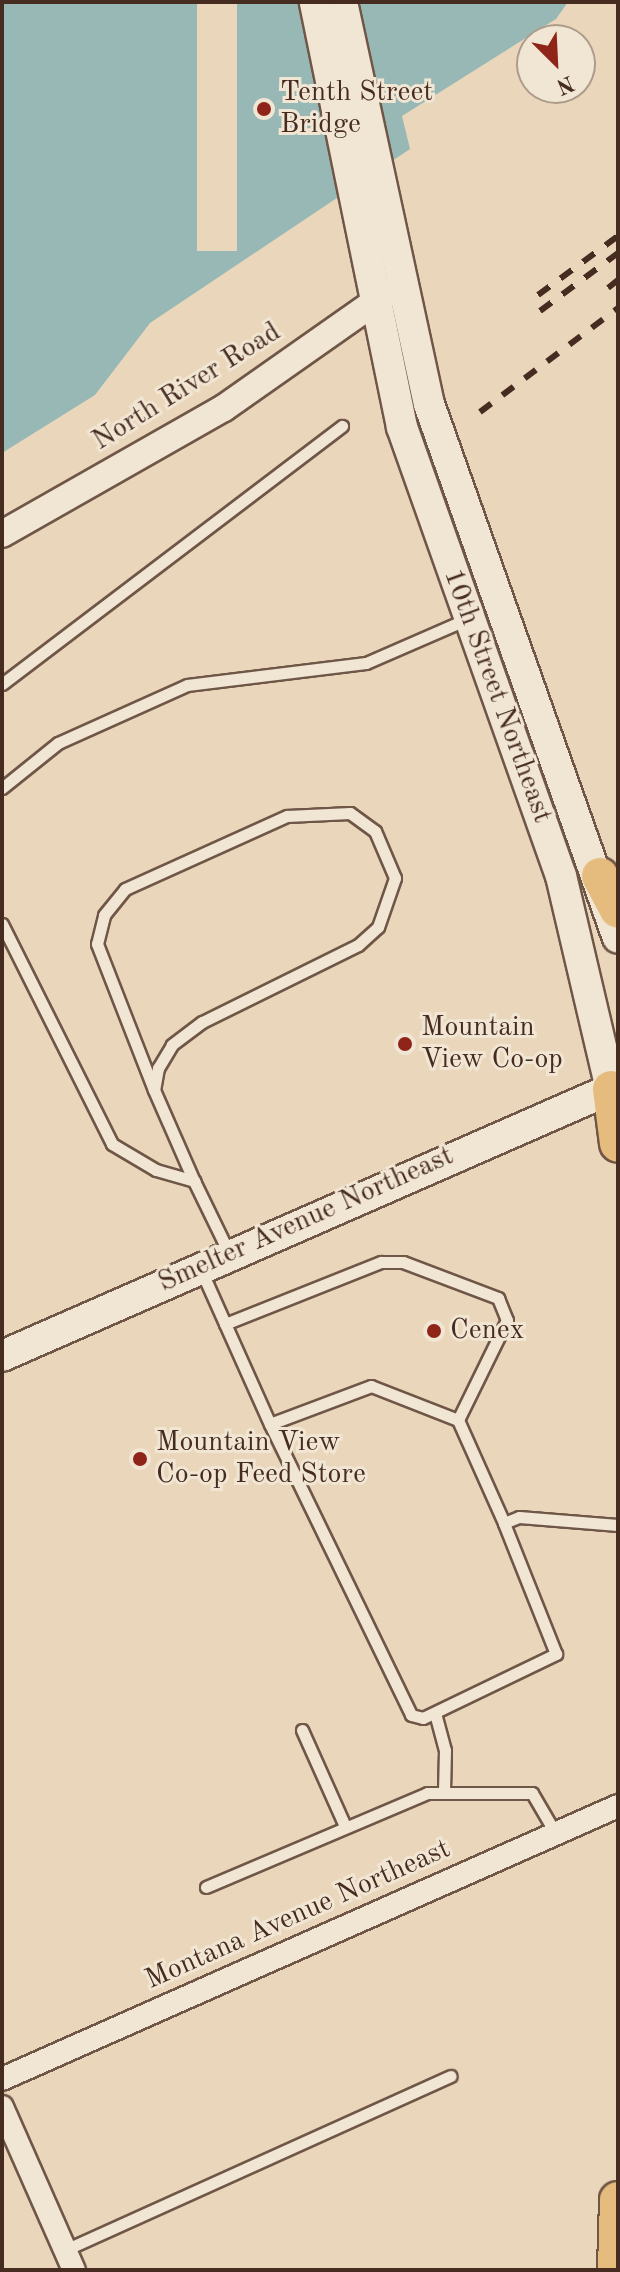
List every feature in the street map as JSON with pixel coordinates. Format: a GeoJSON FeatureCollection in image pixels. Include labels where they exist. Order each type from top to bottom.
{"type":"FeatureCollection","features":[{"type":"Feature","properties":{"kind":"highway"},"geometry":{"type":"LineString","coordinates":[[600,876],[618,910]]}},
{"type":"Feature","properties":{"kind":"highway"},"geometry":{"type":"LineString","coordinates":[[616,1087],[618,1144]]}},
{"type":"Feature","properties":{"kind":"highway"},"geometry":{"type":"LineString","coordinates":[[616,2270],[618,2200]]}},
{"type":"Feature","properties":{"kind":"main road","name":"10th Street Northeast"},"geometry":{"type":"LineString","coordinates":[[315,2],[373,306],[402,427],[561,876],[616,1087]]}},
{"type":"Feature","properties":{"kind":"main road","name":"10th Street Northeast"},"geometry":{"type":"LineString","coordinates":[[342,2],[379,195],[429,404],[600,876],[618,938]]}},
{"type":"Feature","properties":{"kind":"main road","name":"Smelter Avenue Northeast"},"geometry":{"type":"LineString","coordinates":[[2,1356],[199,1266],[616,1087]]}},
{"type":"Feature","properties":{"kind":"street","name":"North River Road"},"geometry":{"type":"LineString","coordinates":[[2,534],[224,408],[400,285]]}},
{"type":"Feature","properties":{"kind":"street","name":"Montana Avenue Northeast"},"geometry":{"type":"LineString","coordinates":[[2,2079],[618,1806]]}},
{"type":"Feature","properties":{"kind":"street"},"geometry":{"type":"LineString","coordinates":[[2,2107],[69,2260]]}},
{"type":"Feature","properties":{"kind":"lane"},"geometry":{"type":"LineString","coordinates":[[2,684],[342,426]]}},
{"type":"Feature","properties":{"kind":"lane"},"geometry":{"type":"LineString","coordinates":[[2,788],[58,743],[187,685],[366,663],[469,618]]}},
{"type":"Feature","properties":{"kind":"lane"},"geometry":{"type":"LineString","coordinates":[[154,1090],[172,1045],[202,1022],[358,945],[378,927],[395,878],[375,831],[350,813],[287,816],[118,898],[104,915],[97,944],[154,1090],[229,1253]]}},
{"type":"Feature","properties":{"kind":"lane"},"geometry":{"type":"LineString","coordinates":[[2,924],[112,1144],[156,1170],[194,1181]]}},
{"type":"Feature","properties":{"kind":"lane"},"geometry":{"type":"LineString","coordinates":[[225,1324],[381,1262],[403,1262],[498,1298],[507,1320],[458,1420]]}},
{"type":"Feature","properties":{"kind":"lane"},"geometry":{"type":"LineString","coordinates":[[199,1266],[270,1424],[403,1707],[423,1718],[556,1654],[504,1523],[458,1420],[358,1385],[270,1424]]}},
{"type":"Feature","properties":{"kind":"lane"},"geometry":{"type":"LineString","coordinates":[[504,1523],[519,1517],[618,1525]]}},
{"type":"Feature","properties":{"kind":"lane"},"geometry":{"type":"LineString","coordinates":[[435,1713],[445,1750],[444,1792]]}},
{"type":"Feature","properties":{"kind":"lane"},"geometry":{"type":"LineString","coordinates":[[302,1730],[344,1824]]}},
{"type":"Feature","properties":{"kind":"lane"},"geometry":{"type":"LineString","coordinates":[[206,1887],[392,1803],[444,1792],[532,1793],[556,1834]]}},
{"type":"Feature","properties":{"kind":"lane"},"geometry":{"type":"LineString","coordinates":[[69,2260],[451,2076]]}},
{"type":"Feature","properties":{"kind":"water"},"geometry":{"type":"Polygon","coordinates":[[[2,2],[568,2],[556,19],[548,24],[516,24],[516,44],[402,116],[410,149],[150,323],[95,395],[2,453],[2,2]]]}},
{"type":"Feature","properties":{"kind":"pier"},"geometry":{"type":"Polygon","coordinates":[[[197,2],[237,2],[237,251],[197,251],[197,2]]]}},
{"type":"Feature","properties":{"kind":"railway"},"geometry":{"type":"LineString","coordinates":[[538,295],[618,236]]}},
{"type":"Feature","properties":{"kind":"railway"},"geometry":{"type":"LineString","coordinates":[[540,311],[618,253]]}},
{"type":"Feature","properties":{"kind":"railway"},"geometry":{"type":"LineString","coordinates":[[608,288],[618,280]]}},
{"type":"Feature","properties":{"kind":"railway"},"geometry":{"type":"LineString","coordinates":[[480,412],[618,308]]}},
{"type":"Feature","properties":{"kind":"place","name":"Tenth Street Bridge"},"geometry":{"type":"Point","coordinates":[264,109]}},
{"type":"Feature","properties":{"kind":"place","name":"Mountain View Co-op"},"geometry":{"type":"Point","coordinates":[405,1044]}},
{"type":"Feature","properties":{"kind":"place","name":"Cenex"},"geometry":{"type":"Point","coordinates":[434,1331]}},
{"type":"Feature","properties":{"kind":"place","name":"Mountain View Co-op Feed Store"},"geometry":{"type":"Point","coordinates":[140,1459]}}]}
